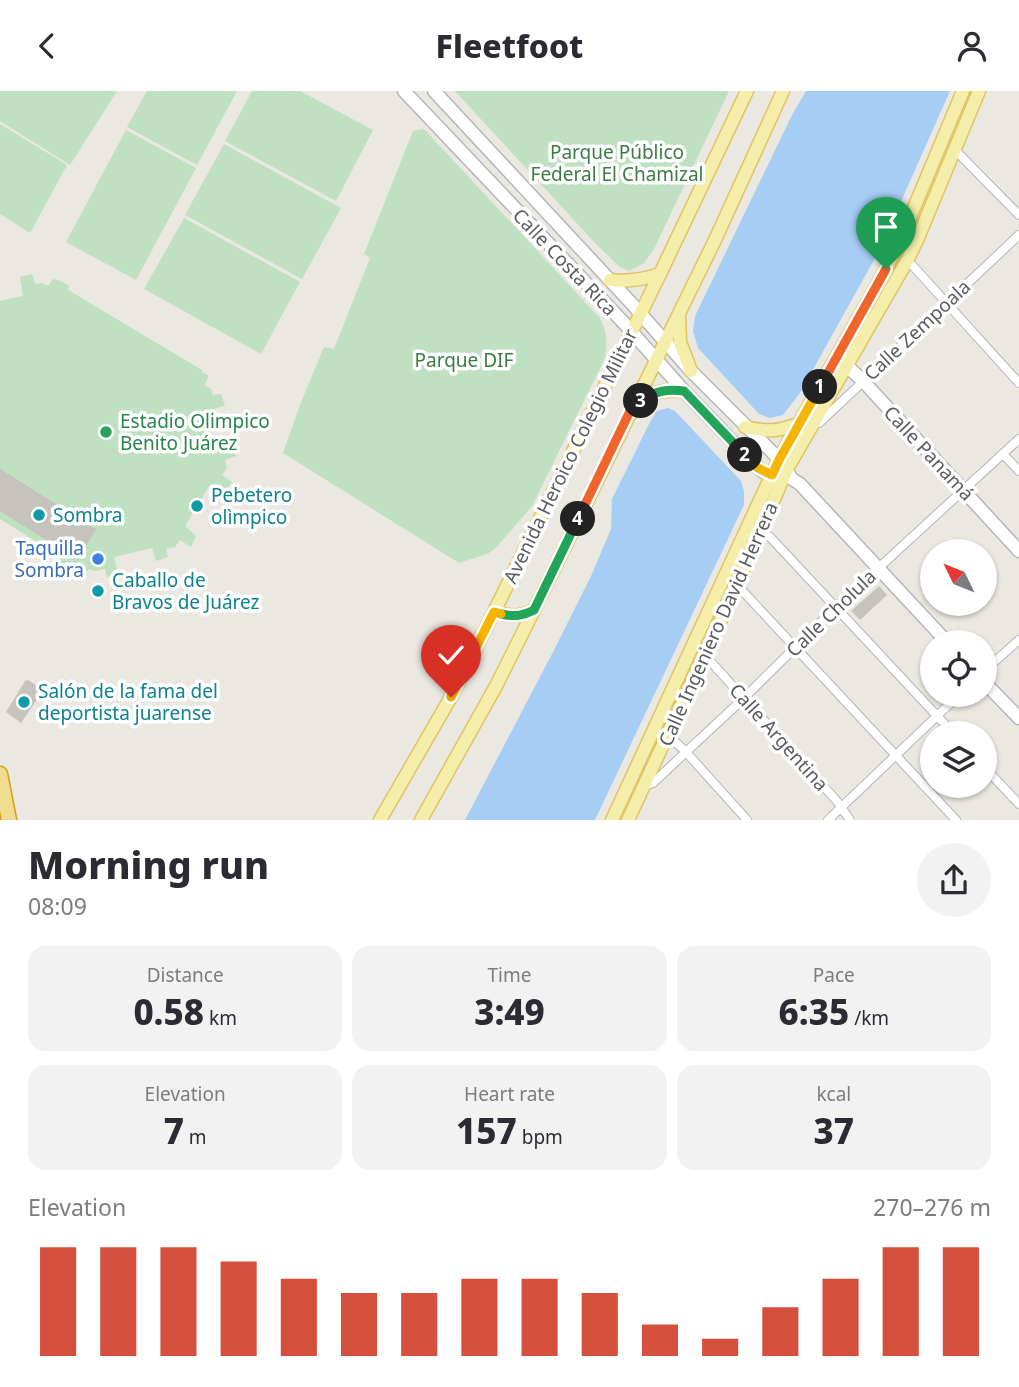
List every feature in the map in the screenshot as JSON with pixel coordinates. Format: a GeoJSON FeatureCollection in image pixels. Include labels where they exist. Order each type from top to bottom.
{"type":"FeatureCollection","features":[{"type":"Feature","properties":{"kind":"highway"},"geometry":{"type":"LineString","coordinates":[[0,773],[9,820]]}},
{"type":"Feature","properties":{"kind":"main road","name":"Calle Costa Rica"},"geometry":{"type":"LineString","coordinates":[[404,91],[758,468],[783,472]]}},
{"type":"Feature","properties":{"kind":"main road","name":"Calle Costa Rica"},"geometry":{"type":"LineString","coordinates":[[434,91],[745,427],[783,472],[800,484],[936,630]]}},
{"type":"Feature","properties":{"kind":"main road","name":"Avenida Heroico Colegio Militar"},"geometry":{"type":"LineString","coordinates":[[380,820],[451,697],[494,612],[747,91]]}},
{"type":"Feature","properties":{"kind":"main road","name":"Avenida Heroico Colegio Militar"},"geometry":{"type":"LineString","coordinates":[[421,820],[496,686],[534,610],[655,359],[680,313],[783,91]]}},
{"type":"Feature","properties":{"kind":"main road","name":"Calle Ingeniero David Herrera"},"geometry":{"type":"LineString","coordinates":[[841,364],[896,248],[963,91]]}},
{"type":"Feature","properties":{"kind":"main road","name":"Calle Ingeniero David Herrera"},"geometry":{"type":"LineString","coordinates":[[612,820],[806,422],[907,261],[979,91]]}},
{"type":"Feature","properties":{"kind":"main road"},"geometry":{"type":"LineString","coordinates":[[450,141],[466,125]]}},
{"type":"Feature","properties":{"kind":"main road"},"geometry":{"type":"LineString","coordinates":[[610,280],[625,282],[660,274]]}},
{"type":"Feature","properties":{"kind":"main road"},"geometry":{"type":"LineString","coordinates":[[680,313],[680,342],[691,371]]}},
{"type":"Feature","properties":{"kind":"main road","name":"Calle Panamá"},"geometry":{"type":"LineString","coordinates":[[841,364],[863,381],[1019,551]]}},
{"type":"Feature","properties":{"kind":"main road"},"geometry":{"type":"LineString","coordinates":[[631,409],[652,393],[684,391]]}},
{"type":"Feature","properties":{"kind":"main road"},"geometry":{"type":"LineString","coordinates":[[745,427],[770,431],[806,422]]}},
{"type":"Feature","properties":{"kind":"main road","name":"Calle Ingeniero David Herrera"},"geometry":{"type":"LineString","coordinates":[[632,818],[644,786],[737,585],[783,472]]}},
{"type":"Feature","properties":{"kind":"main road"},"geometry":{"type":"LineString","coordinates":[[494,612],[520,616],[534,610]]}},
{"type":"Feature","properties":{"kind":"main road"},"geometry":{"type":"LineString","coordinates":[[997,695],[1019,718]]}},
{"type":"Feature","properties":{"kind":"street"},"geometry":{"type":"LineString","coordinates":[[955,150],[1019,215]]}},
{"type":"Feature","properties":{"kind":"street","name":"Calle Zempoala"},"geometry":{"type":"LineString","coordinates":[[806,422],[819,423],[1019,235]]}},
{"type":"Feature","properties":{"kind":"street"},"geometry":{"type":"LineString","coordinates":[[907,261],[1019,383]]}},
{"type":"Feature","properties":{"kind":"street","name":"Calle Cholula"},"geometry":{"type":"LineString","coordinates":[[644,786],[653,783],[836,607],[1019,439]]}},
{"type":"Feature","properties":{"kind":"street"},"geometry":{"type":"LineString","coordinates":[[1003,454],[1019,471]]}},
{"type":"Feature","properties":{"kind":"street"},"geometry":{"type":"LineString","coordinates":[[760,530],[771,538],[942,721]]}},
{"type":"Feature","properties":{"kind":"street"},"geometry":{"type":"LineString","coordinates":[[737,585],[956,820]]}},
{"type":"Feature","properties":{"kind":"street"},"geometry":{"type":"LineString","coordinates":[[997,659],[1019,640]]}},
{"type":"Feature","properties":{"kind":"street","name":"Calle Argentina"},"geometry":{"type":"LineString","coordinates":[[704,657],[744,698],[850,820]]}},
{"type":"Feature","properties":{"kind":"street"},"geometry":{"type":"LineString","coordinates":[[828,820],[946,707]]}},
{"type":"Feature","properties":{"kind":"street"},"geometry":{"type":"LineString","coordinates":[[668,735],[747,820]]}},
{"type":"Feature","properties":{"kind":"street"},"geometry":{"type":"LineString","coordinates":[[997,781],[1019,804]]}},
{"type":"Feature","properties":{"kind":"green space"},"geometry":{"type":"Polygon","coordinates":[[[0,91],[117,91],[70,165],[0,121],[0,91]]]}},
{"type":"Feature","properties":{"kind":"green space"},"geometry":{"type":"Polygon","coordinates":[[[147,91],[237,91],[197,165],[127,127],[147,91]]]}},
{"type":"Feature","properties":{"kind":"green space"},"geometry":{"type":"Polygon","coordinates":[[[252,91],[300,91],[373,130],[336,201],[225,141],[252,91]]]}},
{"type":"Feature","properties":{"kind":"green space","name":"Parque Público Federal El Chamizal"},"geometry":{"type":"Polygon","coordinates":[[[455,91],[729,91],[654,249],[644,263],[629,271],[620,267],[596,244],[455,91]]]}},
{"type":"Feature","properties":{"kind":"green space"},"geometry":{"type":"Polygon","coordinates":[[[0,124],[67,165],[30,233],[0,214],[0,124]]]}},
{"type":"Feature","properties":{"kind":"green space","name":"Parque DIF"},"geometry":{"type":"Polygon","coordinates":[[[424,129],[599,317],[606,337],[605,358],[532,506],[495,549],[459,563],[283,453],[324,347],[334,349],[370,258],[364,254],[413,131],[424,129]]]}},
{"type":"Feature","properties":{"kind":"green space"},"geometry":{"type":"Polygon","coordinates":[[[126,130],[196,168],[136,280],[66,242],[126,130]]]}},
{"type":"Feature","properties":{"kind":"green space"},"geometry":{"type":"Polygon","coordinates":[[[224,144],[341,208],[302,279],[185,215],[224,144]]]}},
{"type":"Feature","properties":{"kind":"green space"},"geometry":{"type":"Polygon","coordinates":[[[184,218],[300,282],[261,354],[144,289],[184,218]]]}},
{"type":"Feature","properties":{"kind":"green space","name":"Estadio Olimpico Benito Juárez"},"geometry":{"type":"Polygon","coordinates":[[[32,274],[35,284],[48,286],[53,279],[61,281],[69,286],[68,290],[202,370],[209,376],[204,385],[211,389],[213,395],[221,394],[225,406],[213,409],[214,416],[209,421],[215,447],[232,443],[236,456],[225,460],[227,468],[222,475],[232,482],[224,494],[209,486],[185,526],[196,536],[191,547],[180,540],[175,547],[166,549],[168,557],[156,561],[152,548],[114,557],[118,574],[107,577],[105,569],[89,569],[86,572],[79,568],[71,581],[51,568],[58,555],[0,519],[0,301],[23,296],[20,277],[32,274]]]}},
{"type":"Feature","properties":{"kind":"water"},"geometry":{"type":"Polygon","coordinates":[[[806,91],[950,91],[880,249],[800,393],[783,415],[770,418],[759,414],[698,348],[693,331],[695,316],[806,91]]]}},
{"type":"Feature","properties":{"kind":"water"},"geometry":{"type":"Polygon","coordinates":[[[668,408],[675,411],[741,481],[744,505],[595,820],[465,820],[592,574],[611,529],[612,499],[651,420],[657,411],[668,408]]]}},
{"type":"Feature","properties":{"kind":"building","name":"Sombra"},"geometry":{"type":"Polygon","coordinates":[[[0,469],[96,529],[78,560],[0,511],[0,469]]]}},
{"type":"Feature","properties":{"kind":"building"},"geometry":{"type":"Polygon","coordinates":[[[879,586],[887,595],[860,620],[851,611],[879,586]]]}},
{"type":"Feature","properties":{"kind":"building","name":"Salón de la fama del deportista juarense"},"geometry":{"type":"Polygon","coordinates":[[[28,680],[41,688],[42,692],[21,723],[6,712],[28,680]]]}},
{"type":"Feature","properties":{"kind":"place","name":"Estadio Olimpico Benito Juárez"},"geometry":{"type":"Point","coordinates":[106,432]}},
{"type":"Feature","properties":{"kind":"place","name":"Pebetero olìmpico"},"geometry":{"type":"Point","coordinates":[197,506]}},
{"type":"Feature","properties":{"kind":"place","name":"Sombra"},"geometry":{"type":"Point","coordinates":[39,515]}},
{"type":"Feature","properties":{"kind":"place","name":"Taquilla Sombra"},"geometry":{"type":"Point","coordinates":[98,559]}},
{"type":"Feature","properties":{"kind":"place","name":"Caballo de Bravos de Juárez"},"geometry":{"type":"Point","coordinates":[98,591]}},
{"type":"Feature","properties":{"kind":"place","name":"Salón de la fama del deportista juarense"},"geometry":{"type":"Point","coordinates":[24,702]}},
{"type":"Feature","properties":{"kind":"route"},"geometry":{"type":"LineString","coordinates":[[451,697],[494,612],[520,616],[534,610],[631,409],[652,393],[684,391],[758,468],[772,475],[886,269]]}}]}
